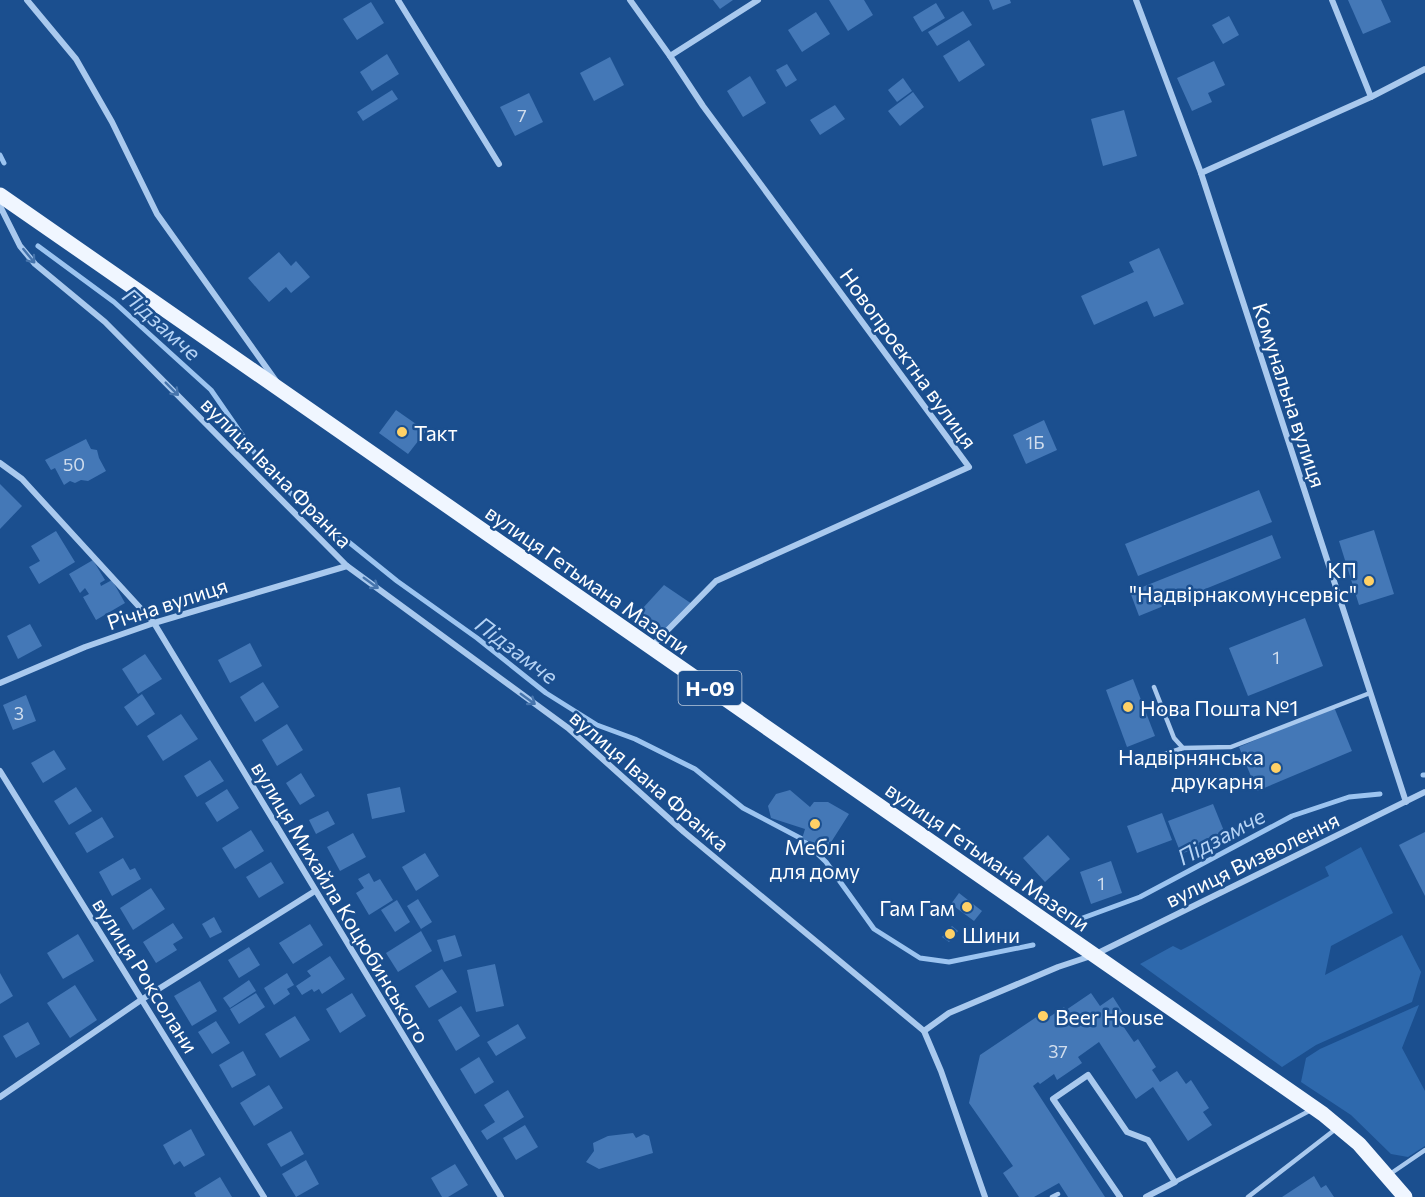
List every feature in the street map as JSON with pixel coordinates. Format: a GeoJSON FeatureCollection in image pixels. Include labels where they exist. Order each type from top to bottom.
{"type":"FeatureCollection","features":[{"type":"Feature","properties":{"kind":"main road","name":"вулиця Гетьмана Мазепи"},"geometry":{"type":"LineString","coordinates":[[0,195],[1315,1108],[1359,1144],[1405,1197]]}},
{"type":"Feature","properties":{"kind":"street"},"geometry":{"type":"LineString","coordinates":[[27,0],[76,59],[112,122],[157,214],[287,396]]}},
{"type":"Feature","properties":{"kind":"street"},"geometry":{"type":"LineString","coordinates":[[398,0],[499,164]]}},
{"type":"Feature","properties":{"kind":"street","name":"Новопроектна вулиця"},"geometry":{"type":"LineString","coordinates":[[630,0],[703,106],[969,467],[716,581],[651,648]]}},
{"type":"Feature","properties":{"kind":"street"},"geometry":{"type":"LineString","coordinates":[[670,56],[758,0]]}},
{"type":"Feature","properties":{"kind":"street","name":"Комунальна вулиця"},"geometry":{"type":"LineString","coordinates":[[1136,0],[1201,173],[1406,802]]}},
{"type":"Feature","properties":{"kind":"street"},"geometry":{"type":"LineString","coordinates":[[1332,0],[1371,97]]}},
{"type":"Feature","properties":{"kind":"street"},"geometry":{"type":"LineString","coordinates":[[1201,173],[1371,97],[1425,69]]}},
{"type":"Feature","properties":{"kind":"street","name":"вулиця Івана Франка"},"geometry":{"type":"LineString","coordinates":[[0,206],[20,246],[35,264],[105,322],[347,566],[568,728],[684,832],[924,1031],[941,1071],[985,1197]]}},
{"type":"Feature","properties":{"kind":"street","name":"вулиця Михайла Коцюбинського"},"geometry":{"type":"LineString","coordinates":[[0,463],[22,479],[154,623],[500,1197]]}},
{"type":"Feature","properties":{"kind":"street","name":"Річна вулиця"},"geometry":{"type":"LineString","coordinates":[[0,683],[85,647],[154,623],[347,566]]}},
{"type":"Feature","properties":{"kind":"street","name":"вулиця Роксолани"},"geometry":{"type":"LineString","coordinates":[[0,771],[264,1197]]}},
{"type":"Feature","properties":{"kind":"street","name":"вулиця Визволення"},"geometry":{"type":"LineString","coordinates":[[924,1031],[949,1013],[1058,967],[1094,955],[1425,792]]}},
{"type":"Feature","properties":{"kind":"street"},"geometry":{"type":"LineString","coordinates":[[0,1097],[141,1000],[315,891]]}},
{"type":"Feature","properties":{"kind":"street"},"geometry":{"type":"LineString","coordinates":[[1120,1197],[1053,1099],[1088,1075],[1127,1132],[1148,1140],[1175,1182],[1147,1197]]}},
{"type":"Feature","properties":{"kind":"lane"},"geometry":{"type":"LineString","coordinates":[[1154,687],[1174,738],[1183,748]]}},
{"type":"Feature","properties":{"kind":"lane"},"geometry":{"type":"LineString","coordinates":[[1142,762],[1183,748],[1231,747],[1370,693]]}},
{"type":"Feature","properties":{"kind":"lane"},"geometry":{"type":"LineString","coordinates":[[1175,1182],[1315,1108]]}},
{"type":"Feature","properties":{"kind":"lane"},"geometry":{"type":"LineString","coordinates":[[1248,1197],[1340,1127]]}},
{"type":"Feature","properties":{"kind":"lane"},"geometry":{"type":"LineString","coordinates":[[1388,1176],[1425,1150]]}},
{"type":"Feature","properties":{"kind":"lane"},"geometry":{"type":"LineString","coordinates":[[1052,1197],[1058,1194]]}},
{"type":"Feature","properties":{"kind":"shaded area"},"geometry":{"type":"Polygon","coordinates":[[[1361,847],[1393,913],[1331,946],[1325,975],[1402,935],[1421,972],[1412,1002],[1316,1045],[1282,1067],[1140,964],[1173,946],[1181,950],[1329,876],[1325,867],[1361,847]]]}},
{"type":"Feature","properties":{"kind":"shaded area"},"geometry":{"type":"Polygon","coordinates":[[[1419,1005],[1402,1048],[1425,1091],[1425,1146],[1408,1157],[1391,1154],[1351,1115],[1301,1082],[1306,1058],[1320,1049],[1419,1005]]]}},
{"type":"Feature","properties":{"kind":"building"},"geometry":{"type":"Polygon","coordinates":[[[713,0],[733,0],[720,9],[713,0]]]}},
{"type":"Feature","properties":{"kind":"building"},"geometry":{"type":"Polygon","coordinates":[[[829,0],[864,0],[873,15],[848,31],[829,0]]]}},
{"type":"Feature","properties":{"kind":"building"},"geometry":{"type":"Polygon","coordinates":[[[989,0],[1010,0],[1011,3],[993,10],[989,0]]]}},
{"type":"Feature","properties":{"kind":"building"},"geometry":{"type":"Polygon","coordinates":[[[1348,0],[1381,0],[1391,22],[1363,34],[1348,0]]]}},
{"type":"Feature","properties":{"kind":"building"},"geometry":{"type":"Polygon","coordinates":[[[371,2],[384,23],[357,40],[343,19],[371,2]]]}},
{"type":"Feature","properties":{"kind":"building"},"geometry":{"type":"Polygon","coordinates":[[[936,3],[945,18],[922,32],[913,17],[936,3]]]}},
{"type":"Feature","properties":{"kind":"building"},"geometry":{"type":"Polygon","coordinates":[[[963,11],[972,25],[937,46],[928,32],[963,11]]]}},
{"type":"Feature","properties":{"kind":"building"},"geometry":{"type":"Polygon","coordinates":[[[816,12],[830,34],[802,52],[788,30],[816,12]]]}},
{"type":"Feature","properties":{"kind":"building"},"geometry":{"type":"Polygon","coordinates":[[[1229,16],[1239,35],[1223,44],[1212,25],[1229,16]]]}},
{"type":"Feature","properties":{"kind":"building"},"geometry":{"type":"Polygon","coordinates":[[[969,40],[985,65],[959,82],[943,56],[969,40]]]}},
{"type":"Feature","properties":{"kind":"building"},"geometry":{"type":"Polygon","coordinates":[[[387,54],[399,74],[372,91],[360,72],[387,54]]]}},
{"type":"Feature","properties":{"kind":"building"},"geometry":{"type":"Polygon","coordinates":[[[610,57],[624,85],[594,101],[580,73],[610,57]]]}},
{"type":"Feature","properties":{"kind":"building"},"geometry":{"type":"Polygon","coordinates":[[[1214,61],[1225,85],[1208,93],[1212,102],[1192,111],[1177,78],[1214,61]]]}},
{"type":"Feature","properties":{"kind":"building"},"geometry":{"type":"Polygon","coordinates":[[[787,64],[797,80],[786,87],[776,70],[787,64]]]}},
{"type":"Feature","properties":{"kind":"building"},"geometry":{"type":"Polygon","coordinates":[[[750,76],[766,103],[743,117],[727,91],[750,76]]]}},
{"type":"Feature","properties":{"kind":"building"},"geometry":{"type":"Polygon","coordinates":[[[903,78],[912,91],[897,102],[888,90],[903,78]]]}},
{"type":"Feature","properties":{"kind":"building"},"geometry":{"type":"Polygon","coordinates":[[[392,90],[398,99],[363,121],[357,112],[392,90]]]}},
{"type":"Feature","properties":{"kind":"building"},"geometry":{"type":"Polygon","coordinates":[[[913,92],[924,107],[900,126],[888,111],[913,92]]]}},
{"type":"Feature","properties":{"kind":"building"},"geometry":{"type":"Polygon","coordinates":[[[529,93],[543,122],[515,136],[500,107],[529,93]]]}},
{"type":"Feature","properties":{"kind":"building"},"geometry":{"type":"Polygon","coordinates":[[[835,105],[845,119],[820,135],[810,120],[835,105]]]}},
{"type":"Feature","properties":{"kind":"building"},"geometry":{"type":"Polygon","coordinates":[[[1124,110],[1137,156],[1103,166],[1091,119],[1124,110]]]}},
{"type":"Feature","properties":{"kind":"building"},"geometry":{"type":"Polygon","coordinates":[[[1159,248],[1184,304],[1154,317],[1147,301],[1094,325],[1081,296],[1134,272],[1129,262],[1159,248]]]}},
{"type":"Feature","properties":{"kind":"building"},"geometry":{"type":"Polygon","coordinates":[[[279,252],[291,266],[296,261],[310,277],[291,293],[286,287],[269,302],[248,278],[279,252]]]}},
{"type":"Feature","properties":{"kind":"building","name":"Такт"},"geometry":{"type":"Polygon","coordinates":[[[396,410],[426,431],[408,454],[379,433],[396,410]]]}},
{"type":"Feature","properties":{"kind":"building"},"geometry":{"type":"Polygon","coordinates":[[[1044,420],[1057,450],[1026,464],[1013,435],[1044,420]]]}},
{"type":"Feature","properties":{"kind":"building"},"geometry":{"type":"Polygon","coordinates":[[[86,439],[91,449],[97,450],[106,471],[88,481],[81,480],[75,483],[70,481],[64,485],[55,468],[51,470],[45,460],[86,439]]]}},
{"type":"Feature","properties":{"kind":"building"},"geometry":{"type":"Polygon","coordinates":[[[0,484],[22,506],[0,529],[0,484]]]}},
{"type":"Feature","properties":{"kind":"building"},"geometry":{"type":"Polygon","coordinates":[[[1259,490],[1272,522],[1138,576],[1125,544],[1259,490]]]}},
{"type":"Feature","properties":{"kind":"building"},"geometry":{"type":"Polygon","coordinates":[[[1374,530],[1394,594],[1359,605],[1339,541],[1374,530]]]}},
{"type":"Feature","properties":{"kind":"building"},"geometry":{"type":"Polygon","coordinates":[[[56,531],[75,562],[39,584],[29,567],[40,561],[31,546],[56,531]]]}},
{"type":"Feature","properties":{"kind":"building"},"geometry":{"type":"Polygon","coordinates":[[[1272,535],[1281,558],[1139,616],[1130,592],[1272,535]]]}},
{"type":"Feature","properties":{"kind":"building"},"geometry":{"type":"Polygon","coordinates":[[[93,560],[105,580],[100,583],[101,586],[112,580],[125,603],[96,620],[83,597],[89,594],[85,588],[80,593],[69,574],[93,560]]]}},
{"type":"Feature","properties":{"kind":"building"},"geometry":{"type":"Polygon","coordinates":[[[664,585],[692,604],[659,639],[632,620],[664,585]]]}},
{"type":"Feature","properties":{"kind":"building"},"geometry":{"type":"Polygon","coordinates":[[[1305,618],[1323,666],[1248,696],[1229,648],[1305,618]]]}},
{"type":"Feature","properties":{"kind":"building"},"geometry":{"type":"Polygon","coordinates":[[[30,624],[42,646],[18,659],[7,636],[30,624]]]}},
{"type":"Feature","properties":{"kind":"building"},"geometry":{"type":"Polygon","coordinates":[[[250,643],[262,666],[230,683],[218,660],[250,643]]]}},
{"type":"Feature","properties":{"kind":"building"},"geometry":{"type":"Polygon","coordinates":[[[145,654],[162,679],[138,694],[122,669],[145,654]]]}},
{"type":"Feature","properties":{"kind":"building","name":"Нова Пошта №1"},"geometry":{"type":"Polygon","coordinates":[[[1133,679],[1155,736],[1127,747],[1106,690],[1133,679]]]}},
{"type":"Feature","properties":{"kind":"building"},"geometry":{"type":"Polygon","coordinates":[[[263,682],[279,707],[255,722],[240,697],[263,682]]]}},
{"type":"Feature","properties":{"kind":"building"},"geometry":{"type":"Polygon","coordinates":[[[142,694],[155,714],[137,726],[124,707],[142,694]]]}},
{"type":"Feature","properties":{"kind":"building"},"geometry":{"type":"Polygon","coordinates":[[[26,695],[36,721],[13,730],[3,705],[26,695]]]}},
{"type":"Feature","properties":{"kind":"building"},"geometry":{"type":"Polygon","coordinates":[[[1334,707],[1352,751],[1257,791],[1239,747],[1334,707]]]}},
{"type":"Feature","properties":{"kind":"building"},"geometry":{"type":"Polygon","coordinates":[[[181,714],[198,739],[163,761],[147,736],[181,714]]]}},
{"type":"Feature","properties":{"kind":"building"},"geometry":{"type":"Polygon","coordinates":[[[287,724],[303,750],[277,766],[262,740],[287,724]]]}},
{"type":"Feature","properties":{"kind":"building"},"geometry":{"type":"Polygon","coordinates":[[[54,750],[66,769],[43,783],[31,763],[54,750]]]}},
{"type":"Feature","properties":{"kind":"building"},"geometry":{"type":"Polygon","coordinates":[[[210,760],[224,781],[197,797],[184,776],[210,760]]]}},
{"type":"Feature","properties":{"kind":"building"},"geometry":{"type":"Polygon","coordinates":[[[301,773],[315,796],[300,805],[286,783],[301,773]]]}},
{"type":"Feature","properties":{"kind":"building"},"geometry":{"type":"Polygon","coordinates":[[[76,787],[92,811],[69,825],[54,801],[76,787]]]}},
{"type":"Feature","properties":{"kind":"building"},"geometry":{"type":"Polygon","coordinates":[[[400,787],[405,812],[372,819],[367,794],[400,787]]]}},
{"type":"Feature","properties":{"kind":"building"},"geometry":{"type":"Polygon","coordinates":[[[227,789],[239,808],[217,822],[205,803],[227,789]]]}},
{"type":"Feature","properties":{"kind":"building","name":"Меблі для дому"},"geometry":{"type":"Polygon","coordinates":[[[790,790],[810,807],[814,802],[828,802],[849,814],[828,847],[802,839],[805,829],[771,818],[768,806],[776,794],[790,790]]]}},
{"type":"Feature","properties":{"kind":"building"},"geometry":{"type":"Polygon","coordinates":[[[1213,804],[1226,836],[1181,854],[1168,821],[1213,804]]]}},
{"type":"Feature","properties":{"kind":"building"},"geometry":{"type":"Polygon","coordinates":[[[328,811],[335,824],[316,834],[309,820],[328,811]]]}},
{"type":"Feature","properties":{"kind":"building"},"geometry":{"type":"Polygon","coordinates":[[[1162,813],[1172,840],[1137,853],[1127,826],[1162,813]]]}},
{"type":"Feature","properties":{"kind":"building"},"geometry":{"type":"Polygon","coordinates":[[[102,817],[114,837],[87,853],[75,833],[102,817]]]}},
{"type":"Feature","properties":{"kind":"building"},"geometry":{"type":"Polygon","coordinates":[[[251,830],[264,851],[235,869],[222,848],[251,830]]]}},
{"type":"Feature","properties":{"kind":"building"},"geometry":{"type":"Polygon","coordinates":[[[1425,832],[1425,896],[1399,845],[1425,832]]]}},
{"type":"Feature","properties":{"kind":"building"},"geometry":{"type":"Polygon","coordinates":[[[353,833],[366,857],[340,871],[327,847],[353,833]]]}},
{"type":"Feature","properties":{"kind":"building"},"geometry":{"type":"Polygon","coordinates":[[[1048,835],[1070,859],[1045,882],[1023,858],[1048,835]]]}},
{"type":"Feature","properties":{"kind":"building"},"geometry":{"type":"Polygon","coordinates":[[[425,853],[439,876],[416,891],[402,867],[425,853]]]}},
{"type":"Feature","properties":{"kind":"building"},"geometry":{"type":"Polygon","coordinates":[[[123,858],[130,870],[135,868],[141,879],[112,896],[99,872],[123,858]]]}},
{"type":"Feature","properties":{"kind":"building"},"geometry":{"type":"Polygon","coordinates":[[[1111,861],[1122,893],[1091,904],[1080,872],[1111,861]]]}},
{"type":"Feature","properties":{"kind":"building"},"geometry":{"type":"Polygon","coordinates":[[[271,862],[284,883],[259,898],[246,877],[271,862]]]}},
{"type":"Feature","properties":{"kind":"building"},"geometry":{"type":"Polygon","coordinates":[[[369,873],[374,882],[380,879],[393,900],[369,915],[356,893],[364,888],[358,879],[369,873]]]}},
{"type":"Feature","properties":{"kind":"building"},"geometry":{"type":"Polygon","coordinates":[[[151,888],[165,909],[133,930],[120,908],[151,888]]]}},
{"type":"Feature","properties":{"kind":"building","name":"Гам Гам"},"geometry":{"type":"Polygon","coordinates":[[[959,893],[982,911],[974,921],[951,904],[959,893]]]}},
{"type":"Feature","properties":{"kind":"building"},"geometry":{"type":"Polygon","coordinates":[[[418,899],[432,922],[421,929],[407,906],[418,899]]]}},
{"type":"Feature","properties":{"kind":"building"},"geometry":{"type":"Polygon","coordinates":[[[397,900],[410,922],[395,932],[381,910],[397,900]]]}},
{"type":"Feature","properties":{"kind":"building"},"geometry":{"type":"Polygon","coordinates":[[[214,917],[222,932],[210,938],[202,924],[214,917]]]}},
{"type":"Feature","properties":{"kind":"building"},"geometry":{"type":"Polygon","coordinates":[[[173,923],[183,938],[173,944],[177,950],[156,963],[143,942],[173,923]]]}},
{"type":"Feature","properties":{"kind":"building"},"geometry":{"type":"Polygon","coordinates":[[[310,924],[323,945],[293,964],[279,943],[310,924]]]}},
{"type":"Feature","properties":{"kind":"building","name":"Шини"},"geometry":{"type":"Polygon","coordinates":[[[952,926],[958,931],[949,942],[942,937],[952,926]]]}},
{"type":"Feature","properties":{"kind":"building"},"geometry":{"type":"Polygon","coordinates":[[[421,931],[432,951],[398,972],[386,953],[421,931]]]}},
{"type":"Feature","properties":{"kind":"building"},"geometry":{"type":"Polygon","coordinates":[[[78,934],[94,961],[63,979],[47,953],[78,934]]]}},
{"type":"Feature","properties":{"kind":"building"},"geometry":{"type":"Polygon","coordinates":[[[455,935],[462,956],[444,962],[437,940],[455,935]]]}},
{"type":"Feature","properties":{"kind":"building"},"geometry":{"type":"Polygon","coordinates":[[[249,947],[260,965],[239,978],[228,960],[249,947]]]}},
{"type":"Feature","properties":{"kind":"building"},"geometry":{"type":"Polygon","coordinates":[[[330,956],[345,979],[322,994],[319,989],[314,992],[312,989],[302,995],[296,986],[311,976],[307,971],[330,956]]]}},
{"type":"Feature","properties":{"kind":"building"},"geometry":{"type":"Polygon","coordinates":[[[495,964],[504,1006],[476,1012],[467,970],[495,964]]]}},
{"type":"Feature","properties":{"kind":"building"},"geometry":{"type":"Polygon","coordinates":[[[442,969],[457,992],[429,1008],[415,986],[442,969]]]}},
{"type":"Feature","properties":{"kind":"building"},"geometry":{"type":"Polygon","coordinates":[[[0,973],[13,996],[0,1004],[0,973]]]}},
{"type":"Feature","properties":{"kind":"building"},"geometry":{"type":"Polygon","coordinates":[[[287,973],[294,985],[287,989],[290,994],[274,1005],[264,988],[287,973]]]}},
{"type":"Feature","properties":{"kind":"building"},"geometry":{"type":"Polygon","coordinates":[[[249,980],[256,991],[230,1008],[223,998],[249,980]]]}},
{"type":"Feature","properties":{"kind":"building"},"geometry":{"type":"Polygon","coordinates":[[[200,981],[217,1011],[192,1026],[174,996],[200,981]]]}},
{"type":"Feature","properties":{"kind":"building"},"geometry":{"type":"Polygon","coordinates":[[[75,985],[97,1020],[70,1038],[47,1003],[75,985]]]}},
{"type":"Feature","properties":{"kind":"building"},"geometry":{"type":"Polygon","coordinates":[[[256,993],[265,1007],[239,1024],[230,1009],[256,993]]]}},
{"type":"Feature","properties":{"kind":"building"},"geometry":{"type":"Polygon","coordinates":[[[352,993],[366,1016],[340,1033],[326,1009],[352,993]]]}},
{"type":"Feature","properties":{"kind":"building"},"geometry":{"type":"Polygon","coordinates":[[[1091,993],[1100,1006],[1113,997],[1129,1022],[1123,1026],[1134,1042],[1138,1039],[1156,1067],[1152,1070],[1160,1082],[1177,1071],[1186,1084],[1191,1080],[1209,1108],[1203,1112],[1212,1125],[1188,1141],[1153,1087],[1136,1099],[1099,1042],[1078,1057],[1082,1063],[1057,1080],[1054,1074],[1033,1086],[1105,1197],[1068,1197],[1059,1183],[1034,1197],[1019,1197],[1003,1173],[1013,1166],[969,1103],[980,1055],[1038,1016],[1042,1022],[1064,1007],[1066,1010],[1091,993]]]}},
{"type":"Feature","properties":{"kind":"building"},"geometry":{"type":"Polygon","coordinates":[[[461,1006],[480,1036],[456,1051],[438,1020],[461,1006]]]}},
{"type":"Feature","properties":{"kind":"building"},"geometry":{"type":"Polygon","coordinates":[[[295,1016],[310,1040],[280,1058],[265,1034],[295,1016]]]}},
{"type":"Feature","properties":{"kind":"building"},"geometry":{"type":"Polygon","coordinates":[[[216,1021],[230,1043],[212,1054],[198,1032],[216,1021]]]}},
{"type":"Feature","properties":{"kind":"building"},"geometry":{"type":"Polygon","coordinates":[[[28,1022],[40,1044],[16,1058],[3,1036],[28,1022]]]}},
{"type":"Feature","properties":{"kind":"building"},"geometry":{"type":"Polygon","coordinates":[[[518,1024],[526,1038],[496,1056],[487,1042],[518,1024]]]}},
{"type":"Feature","properties":{"kind":"building"},"geometry":{"type":"Polygon","coordinates":[[[243,1051],[256,1075],[232,1088],[219,1065],[243,1051]]]}},
{"type":"Feature","properties":{"kind":"building"},"geometry":{"type":"Polygon","coordinates":[[[479,1057],[494,1082],[475,1094],[460,1069],[479,1057]]]}},
{"type":"Feature","properties":{"kind":"building"},"geometry":{"type":"Polygon","coordinates":[[[269,1085],[283,1108],[254,1126],[240,1103],[269,1085]]]}},
{"type":"Feature","properties":{"kind":"building"},"geometry":{"type":"Polygon","coordinates":[[[508,1090],[524,1117],[487,1140],[481,1131],[495,1122],[484,1105],[508,1090]]]}},
{"type":"Feature","properties":{"kind":"building"},"geometry":{"type":"Polygon","coordinates":[[[525,1125],[538,1147],[516,1160],[503,1138],[525,1125]]]}},
{"type":"Feature","properties":{"kind":"building"},"geometry":{"type":"Polygon","coordinates":[[[191,1129],[205,1155],[184,1167],[180,1161],[174,1165],[163,1145],[191,1129]]]}},
{"type":"Feature","properties":{"kind":"building"},"geometry":{"type":"Polygon","coordinates":[[[291,1131],[304,1154],[281,1167],[267,1144],[291,1131]]]}},
{"type":"Feature","properties":{"kind":"building"},"geometry":{"type":"Polygon","coordinates":[[[633,1133],[636,1138],[644,1134],[649,1136],[653,1153],[599,1169],[586,1162],[594,1151],[593,1143],[608,1136],[633,1133]]]}},
{"type":"Feature","properties":{"kind":"building"},"geometry":{"type":"Polygon","coordinates":[[[306,1160],[319,1184],[296,1197],[282,1174],[306,1160]]]}},
{"type":"Feature","properties":{"kind":"building"},"geometry":{"type":"Polygon","coordinates":[[[455,1164],[468,1185],[448,1197],[442,1197],[431,1178],[455,1164]]]}},
{"type":"Feature","properties":{"kind":"building"},"geometry":{"type":"Polygon","coordinates":[[[1314,1176],[1321,1188],[1326,1185],[1334,1197],[1282,1197],[1314,1176]]]}},
{"type":"Feature","properties":{"kind":"building"},"geometry":{"type":"Polygon","coordinates":[[[220,1177],[232,1197],[196,1197],[194,1193],[220,1177]]]}},
{"type":"Feature","properties":{"kind":"waterway","name":"Підзамче"},"geometry":{"type":"LineString","coordinates":[[0,155],[4,163]]}},
{"type":"Feature","properties":{"kind":"waterway","name":"Підзамче"},"geometry":{"type":"LineString","coordinates":[[38,246],[114,302],[211,390],[254,452],[287,490],[340,535],[397,581],[477,638],[546,693],[597,725],[635,739],[695,769],[743,808],[802,839],[826,862],[874,929],[920,958],[949,962],[1033,945]]}},
{"type":"Feature","properties":{"kind":"waterway","name":"Підзамче"},"geometry":{"type":"LineString","coordinates":[[1080,919],[1140,897],[1292,816],[1349,797],[1380,794]]}},
{"type":"Feature","properties":{"kind":"place","name":"Такт"},"geometry":{"type":"Point","coordinates":[402,432]}},
{"type":"Feature","properties":{"kind":"place","name":"КП \"Надвірнакомунсервіс\""},"geometry":{"type":"Point","coordinates":[1369,581]}},
{"type":"Feature","properties":{"kind":"place","name":"Нова Пошта №1"},"geometry":{"type":"Point","coordinates":[1128,707]}},
{"type":"Feature","properties":{"kind":"place","name":"Надвірнянська друкарня"},"geometry":{"type":"Point","coordinates":[1276,768]}},
{"type":"Feature","properties":{"kind":"place","name":"Меблі для дому"},"geometry":{"type":"Point","coordinates":[815,824]}},
{"type":"Feature","properties":{"kind":"place","name":"Гам Гам"},"geometry":{"type":"Point","coordinates":[967,907]}},
{"type":"Feature","properties":{"kind":"place","name":"Шини"},"geometry":{"type":"Point","coordinates":[950,934]}},
{"type":"Feature","properties":{"kind":"place","name":"Beer House"},"geometry":{"type":"Point","coordinates":[1043,1016]}}]}
